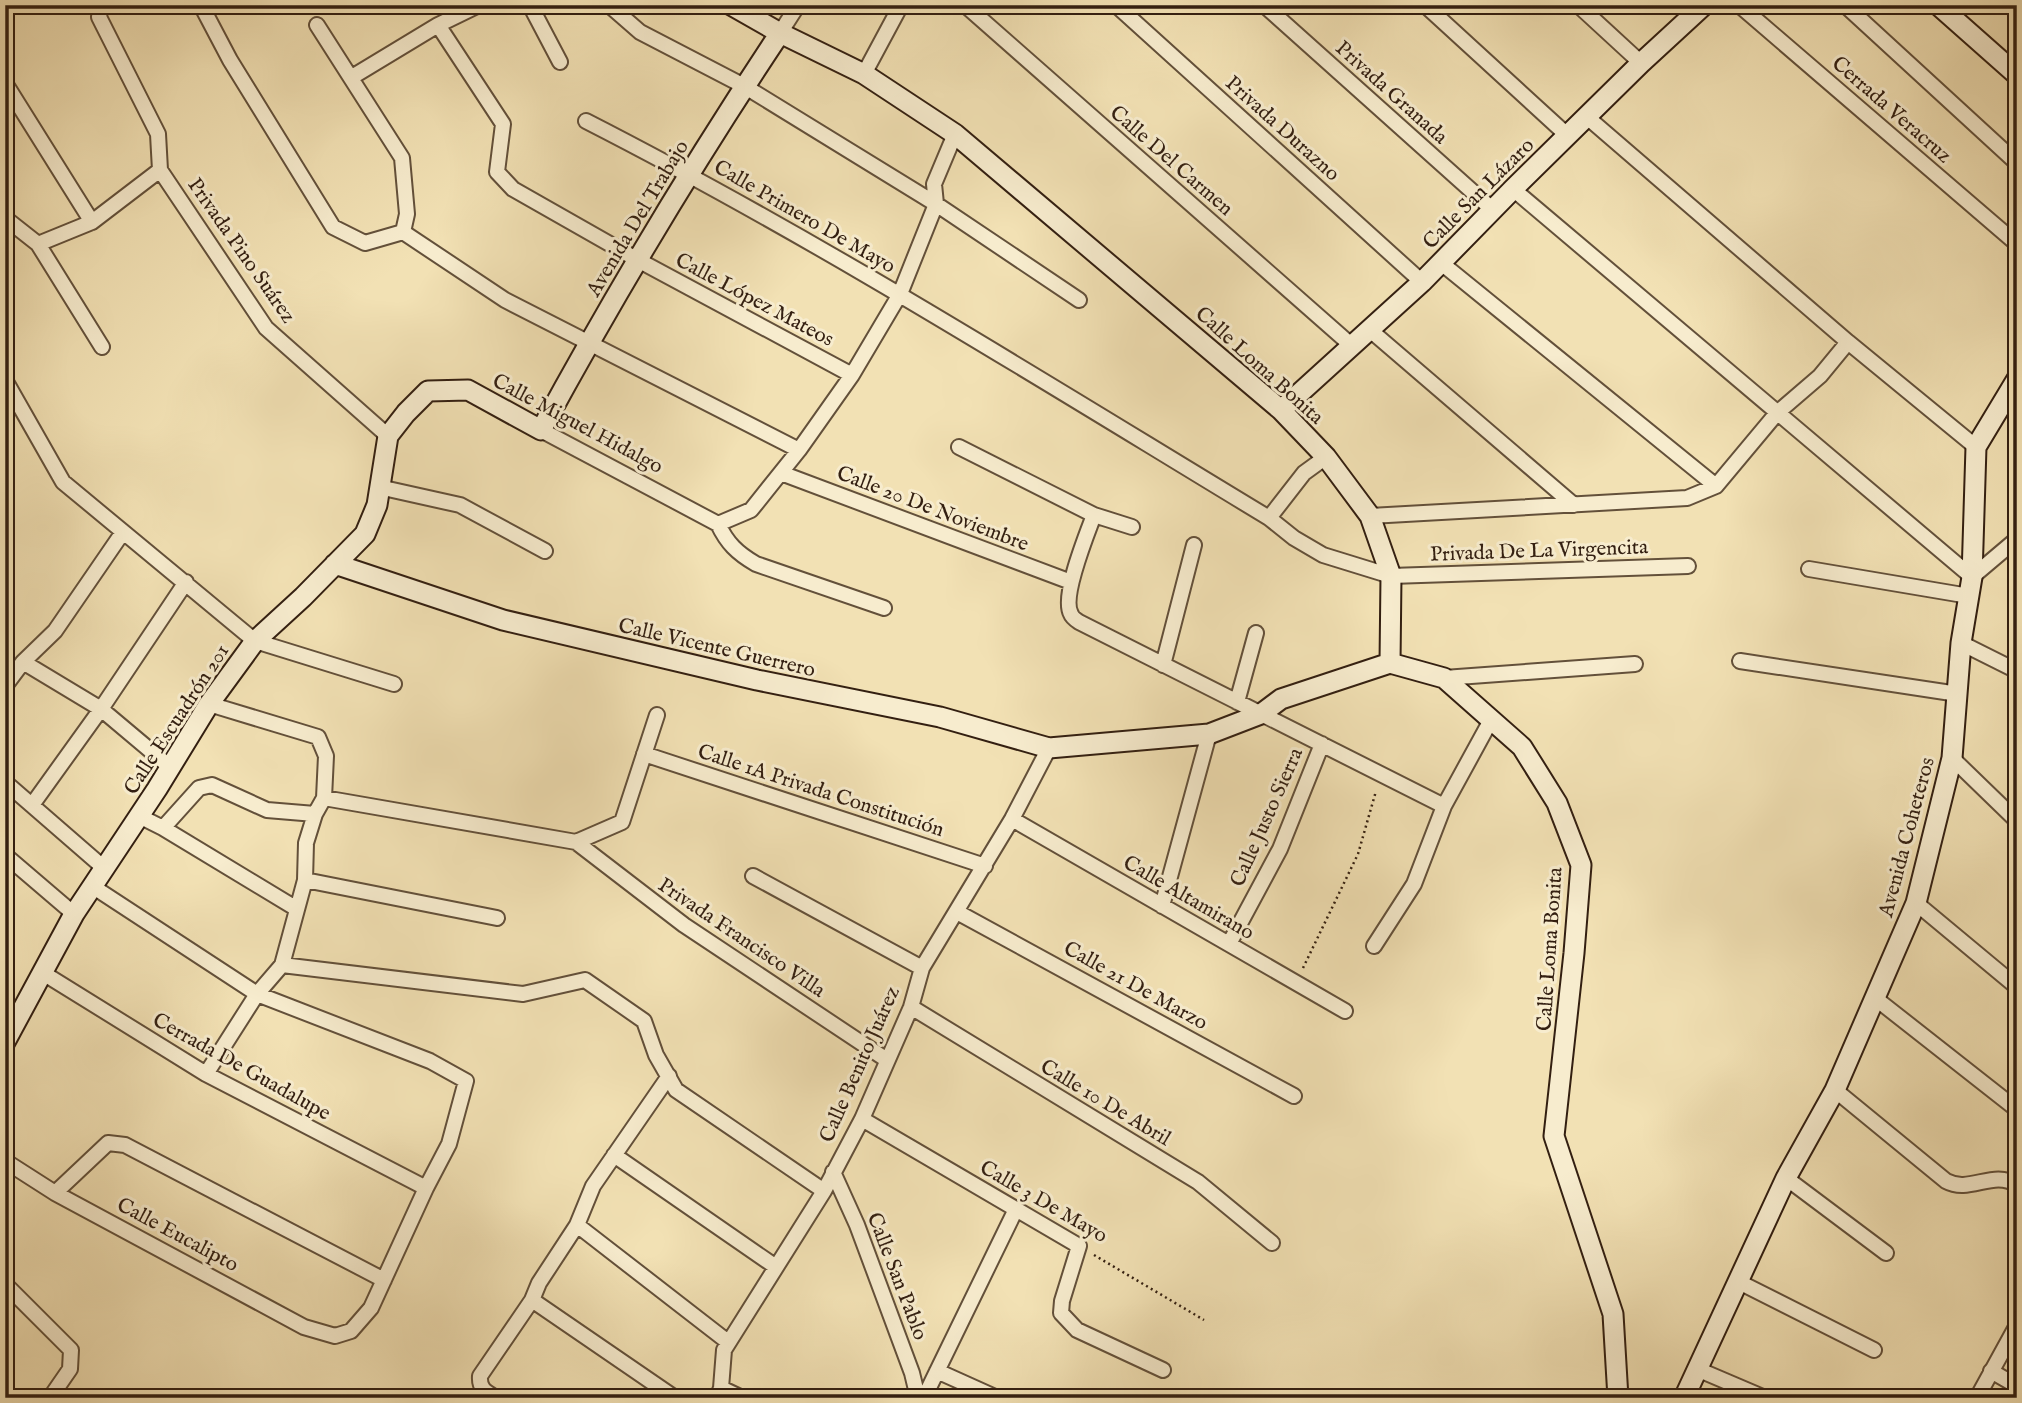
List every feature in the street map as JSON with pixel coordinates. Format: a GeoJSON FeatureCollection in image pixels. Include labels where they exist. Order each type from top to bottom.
{"type":"FeatureCollection","features":[{"type":"Feature","properties":{"kind":"street"},"geometry":{"type":"LineString","coordinates":[[38,244],[92,222],[160,170],[158,134],[99,17],[102,5]]}},
{"type":"Feature","properties":{"kind":"street"},"geometry":{"type":"LineString","coordinates":[[201,5],[230,60],[333,227],[365,243],[403,232],[505,300],[799,450]]}},
{"type":"Feature","properties":{"kind":"street"},"geometry":{"type":"LineString","coordinates":[[352,78],[438,25],[479,5]]}},
{"type":"Feature","properties":{"kind":"street"},"geometry":{"type":"LineString","coordinates":[[530,5],[560,62]]}},
{"type":"Feature","properties":{"kind":"street"},"geometry":{"type":"LineString","coordinates":[[609,5],[640,32],[744,86],[936,204],[1079,299]]}},
{"type":"Feature","properties":{"kind":"street","name":"Calle Loma Bonita"},"geometry":{"type":"LineString","coordinates":[[731,5],[780,33],[864,74],[956,134],[1281,410],[1326,457],[1370,516],[1391,576],[1390,663],[1444,678],[1522,747],[1557,803],[1581,865],[1554,1136],[1614,1314],[1618,1398]]}},
{"type":"Feature","properties":{"kind":"street"},"geometry":{"type":"LineString","coordinates":[[780,33],[798,5]]}},
{"type":"Feature","properties":{"kind":"street"},"geometry":{"type":"LineString","coordinates":[[864,74],[901,5]]}},
{"type":"Feature","properties":{"kind":"street","name":"Calle Del Carmen"},"geometry":{"type":"LineString","coordinates":[[965,5],[1351,345]]}},
{"type":"Feature","properties":{"kind":"street","name":"Privada Durazno"},"geometry":{"type":"LineString","coordinates":[[1116,5],[1422,282]]}},
{"type":"Feature","properties":{"kind":"street","name":"Privada Granada"},"geometry":{"type":"LineString","coordinates":[[1264,5],[1493,211]]}},
{"type":"Feature","properties":{"kind":"street"},"geometry":{"type":"LineString","coordinates":[[1425,5],[1568,136]]}},
{"type":"Feature","properties":{"kind":"street"},"geometry":{"type":"LineString","coordinates":[[1578,5],[1641,63]]}},
{"type":"Feature","properties":{"kind":"street","name":"Calle San Lázaro"},"geometry":{"type":"LineString","coordinates":[[1281,410],[1422,282],[1641,63],[1704,5]]}},
{"type":"Feature","properties":{"kind":"street","name":"Cerrada Veracruz"},"geometry":{"type":"LineString","coordinates":[[1739,5],[2017,244]]}},
{"type":"Feature","properties":{"kind":"street"},"geometry":{"type":"LineString","coordinates":[[1845,5],[2017,163]]}},
{"type":"Feature","properties":{"kind":"street"},"geometry":{"type":"LineString","coordinates":[[1938,5],[2017,75]]}},
{"type":"Feature","properties":{"kind":"street","name":"Calle López Mateos"},"geometry":{"type":"LineString","coordinates":[[438,25],[503,124],[497,172],[513,189],[638,260],[852,375]]}},
{"type":"Feature","properties":{"kind":"street"},"geometry":{"type":"LineString","coordinates":[[317,26],[402,158],[407,214],[403,232]]}},
{"type":"Feature","properties":{"kind":"street","name":"Avenida Del Trabajo"},"geometry":{"type":"LineString","coordinates":[[541,430],[689,173],[780,33]]}},
{"type":"Feature","properties":{"kind":"street"},"geometry":{"type":"LineString","coordinates":[[5,83],[92,222]]}},
{"type":"Feature","properties":{"kind":"street"},"geometry":{"type":"LineString","coordinates":[[1587,117],[1847,342],[1976,447]]}},
{"type":"Feature","properties":{"kind":"street"},"geometry":{"type":"LineString","coordinates":[[586,121],[689,173]]}},
{"type":"Feature","properties":{"kind":"street"},"geometry":{"type":"LineString","coordinates":[[884,608],[755,564],[737,553],[718,524],[751,510],[799,450],[852,375],[900,295],[936,204],[934,184],[956,134]]}},
{"type":"Feature","properties":{"kind":"street","name":"Privada Pino Suárez"},"geometry":{"type":"LineString","coordinates":[[160,170],[266,328],[388,436]]}},
{"type":"Feature","properties":{"kind":"street","name":"Calle Primero De Mayo"},"geometry":{"type":"LineString","coordinates":[[689,173],[900,295],[1269,518]]}},
{"type":"Feature","properties":{"kind":"street"},"geometry":{"type":"LineString","coordinates":[[1513,189],[1777,413],[1970,586]]}},
{"type":"Feature","properties":{"kind":"street"},"geometry":{"type":"LineString","coordinates":[[5,218],[38,244],[102,347]]}},
{"type":"Feature","properties":{"kind":"street"},"geometry":{"type":"LineString","coordinates":[[1440,262],[1716,486]]}},
{"type":"Feature","properties":{"kind":"street"},"geometry":{"type":"LineString","coordinates":[[1370,330],[1574,505]]}},
{"type":"Feature","properties":{"kind":"street"},"geometry":{"type":"LineString","coordinates":[[1370,516],[1688,498],[1716,486],[1777,413],[1820,376],[1847,342]]}},
{"type":"Feature","properties":{"kind":"street","name":"Avenida Coheteros"},"geometry":{"type":"LineString","coordinates":[[1684,1398],[1786,1178],[1835,1090],[1916,903],[1952,758],[1961,643],[1970,586],[1976,447],[2017,379]]}},
{"type":"Feature","properties":{"kind":"street"},"geometry":{"type":"LineString","coordinates":[[5,380],[62,482],[255,641],[394,684]]}},
{"type":"Feature","properties":{"kind":"street","name":"Calle Miguel Hidalgo"},"geometry":{"type":"LineString","coordinates":[[388,436],[406,412],[428,391],[468,390],[718,524]]}},
{"type":"Feature","properties":{"kind":"street","name":"Calle Escuadrón 201"},"geometry":{"type":"LineString","coordinates":[[5,1042],[74,914],[139,817],[209,704],[255,641],[365,534],[377,505],[388,436]]}},
{"type":"Feature","properties":{"kind":"street"},"geometry":{"type":"LineString","coordinates":[[959,447],[1094,515],[1132,527]]}},
{"type":"Feature","properties":{"kind":"street"},"geometry":{"type":"LineString","coordinates":[[1269,518],[1304,473],[1326,457]]}},
{"type":"Feature","properties":{"kind":"street","name":"Calle 20 De Noviembre"},"geometry":{"type":"LineString","coordinates":[[780,473],[1071,582]]}},
{"type":"Feature","properties":{"kind":"street"},"geometry":{"type":"LineString","coordinates":[[379,487],[460,505],[545,551]]}},
{"type":"Feature","properties":{"kind":"street"},"geometry":{"type":"LineString","coordinates":[[1094,515],[1071,582],[1071,616],[1444,806]]}},
{"type":"Feature","properties":{"kind":"street","name":"Privada De La Virgencita"},"geometry":{"type":"LineString","coordinates":[[1269,518],[1294,538],[1323,555],[1391,576],[1688,566]]}},
{"type":"Feature","properties":{"kind":"street"},"geometry":{"type":"LineString","coordinates":[[5,686],[23,662],[55,631],[123,531]]}},
{"type":"Feature","properties":{"kind":"street"},"geometry":{"type":"LineString","coordinates":[[1970,586],[2017,539]]}},
{"type":"Feature","properties":{"kind":"street"},"geometry":{"type":"LineString","coordinates":[[1163,665],[1194,545]]}},
{"type":"Feature","properties":{"kind":"street","name":"Calle Vicente Guerrero"},"geometry":{"type":"LineString","coordinates":[[335,565],[503,620],[757,680],[940,717],[1049,748],[1209,734],[1261,714],[1281,699],[1390,663]]}},
{"type":"Feature","properties":{"kind":"street"},"geometry":{"type":"LineString","coordinates":[[1809,569],[1970,586]]}},
{"type":"Feature","properties":{"kind":"street"},"geometry":{"type":"LineString","coordinates":[[32,804],[102,709],[186,582]]}},
{"type":"Feature","properties":{"kind":"street"},"geometry":{"type":"LineString","coordinates":[[1237,702],[1256,633]]}},
{"type":"Feature","properties":{"kind":"street"},"geometry":{"type":"LineString","coordinates":[[1961,643],[2017,671]]}},
{"type":"Feature","properties":{"kind":"street"},"geometry":{"type":"LineString","coordinates":[[1740,661],[1958,694]]}},
{"type":"Feature","properties":{"kind":"street"},"geometry":{"type":"LineString","coordinates":[[23,662],[102,709],[170,767]]}},
{"type":"Feature","properties":{"kind":"street"},"geometry":{"type":"LineString","coordinates":[[1444,678],[1635,664]]}},
{"type":"Feature","properties":{"kind":"street"},"geometry":{"type":"LineString","coordinates":[[205,1074],[257,994],[282,965],[305,880],[306,843],[315,814],[324,798],[326,756],[318,737],[209,704]]}},
{"type":"Feature","properties":{"kind":"street"},"geometry":{"type":"LineString","coordinates":[[324,798],[576,842],[622,822],[657,715]]}},
{"type":"Feature","properties":{"kind":"street"},"geometry":{"type":"LineString","coordinates":[[1374,946],[1414,884],[1444,806],[1491,720]]}},
{"type":"Feature","properties":{"kind":"street"},"geometry":{"type":"LineString","coordinates":[[1163,906],[1209,734]]}},
{"type":"Feature","properties":{"kind":"street","name":"Calle Justo Sierra"},"geometry":{"type":"LineString","coordinates":[[1229,944],[1280,849],[1322,744]]}},
{"type":"Feature","properties":{"kind":"street","name":"Calle Benito Juárez"},"geometry":{"type":"LineString","coordinates":[[719,1393],[724,1350],[824,1191],[862,1119],[911,1007],[922,968],[985,866],[1049,748]]}},
{"type":"Feature","properties":{"kind":"street","name":"Calle 1A Privada Constitución"},"geometry":{"type":"LineString","coordinates":[[644,754],[985,866]]}},
{"type":"Feature","properties":{"kind":"street"},"geometry":{"type":"LineString","coordinates":[[1952,758],[2017,821]]}},
{"type":"Feature","properties":{"kind":"street"},"geometry":{"type":"LineString","coordinates":[[5,782],[104,867]]}},
{"type":"Feature","properties":{"kind":"street"},"geometry":{"type":"LineString","coordinates":[[163,828],[199,788],[212,786],[267,810],[315,814]]}},
{"type":"Feature","properties":{"kind":"street"},"geometry":{"type":"LineString","coordinates":[[139,817],[163,828],[297,909]]}},
{"type":"Feature","properties":{"kind":"street","name":"Calle Altamirano"},"geometry":{"type":"LineString","coordinates":[[1012,819],[1345,1011]]}},
{"type":"Feature","properties":{"kind":"street","name":"Privada Francisco Villa"},"geometry":{"type":"LineString","coordinates":[[576,842],[684,925],[887,1060]]}},
{"type":"Feature","properties":{"kind":"street"},"geometry":{"type":"LineString","coordinates":[[5,855],[74,914]]}},
{"type":"Feature","properties":{"kind":"street"},"geometry":{"type":"LineString","coordinates":[[754,876],[922,968]]}},
{"type":"Feature","properties":{"kind":"street"},"geometry":{"type":"LineString","coordinates":[[305,880],[497,918]]}},
{"type":"Feature","properties":{"kind":"street"},"geometry":{"type":"LineString","coordinates":[[55,1193],[108,1143],[125,1145],[384,1280],[449,1144],[466,1081],[430,1061],[257,994],[92,886]]}},
{"type":"Feature","properties":{"kind":"street"},"geometry":{"type":"LineString","coordinates":[[1916,903],[2017,987]]}},
{"type":"Feature","properties":{"kind":"street","name":"Calle 21 De Marzo"},"geometry":{"type":"LineString","coordinates":[[957,912],[1294,1096]]}},
{"type":"Feature","properties":{"kind":"street"},"geometry":{"type":"LineString","coordinates":[[282,965],[523,994],[585,979],[644,1021],[656,1055],[676,1090],[824,1191]]}},
{"type":"Feature","properties":{"kind":"street","name":"Cerrada De Guadalupe"},"geometry":{"type":"LineString","coordinates":[[43,974],[205,1074],[426,1188]]}},
{"type":"Feature","properties":{"kind":"street"},"geometry":{"type":"LineString","coordinates":[[1875,998],[2015,1108]]}},
{"type":"Feature","properties":{"kind":"street","name":"Calle 10 De Abril"},"geometry":{"type":"LineString","coordinates":[[911,1007],[1198,1182],[1272,1244]]}},
{"type":"Feature","properties":{"kind":"street"},"geometry":{"type":"LineString","coordinates":[[496,1398],[483,1390],[479,1383],[480,1376],[532,1300],[539,1283],[577,1225],[593,1186],[669,1076]]}},
{"type":"Feature","properties":{"kind":"street"},"geometry":{"type":"LineString","coordinates":[[1835,1090],[1955,1186],[1998,1178],[2014,1183]]}},
{"type":"Feature","properties":{"kind":"street","name":"Calle 3 De Mayo"},"geometry":{"type":"LineString","coordinates":[[862,1119],[1079,1246]]}},
{"type":"Feature","properties":{"kind":"street"},"geometry":{"type":"LineString","coordinates":[[614,1155],[776,1267]]}},
{"type":"Feature","properties":{"kind":"street","name":"Calle Eucalipto"},"geometry":{"type":"LineString","coordinates":[[5,1161],[55,1193],[304,1327],[335,1336],[351,1331],[371,1308],[384,1280]]}},
{"type":"Feature","properties":{"kind":"street","name":"Calle San Pablo"},"geometry":{"type":"LineString","coordinates":[[833,1172],[857,1225],[912,1373],[918,1398]]}},
{"type":"Feature","properties":{"kind":"street"},"geometry":{"type":"LineString","coordinates":[[1786,1178],[1886,1253]]}},
{"type":"Feature","properties":{"kind":"street"},"geometry":{"type":"LineString","coordinates":[[923,1398],[1016,1209]]}},
{"type":"Feature","properties":{"kind":"street"},"geometry":{"type":"LineString","coordinates":[[577,1225],[729,1342]]}},
{"type":"Feature","properties":{"kind":"street"},"geometry":{"type":"LineString","coordinates":[[1079,1246],[1060,1312],[1077,1330],[1163,1370]]}},
{"type":"Feature","properties":{"kind":"street"},"geometry":{"type":"LineString","coordinates":[[1737,1281],[1874,1350]]}},
{"type":"Feature","properties":{"kind":"street"},"geometry":{"type":"LineString","coordinates":[[5,1284],[71,1350],[70,1369],[50,1398]]}},
{"type":"Feature","properties":{"kind":"street"},"geometry":{"type":"LineString","coordinates":[[532,1300],[675,1398]]}},
{"type":"Feature","properties":{"kind":"street"},"geometry":{"type":"LineString","coordinates":[[1977,1398],[2017,1325]]}},
{"type":"Feature","properties":{"kind":"street"},"geometry":{"type":"LineString","coordinates":[[1697,1369],[1765,1398]]}},
{"type":"Feature","properties":{"kind":"street"},"geometry":{"type":"LineString","coordinates":[[937,1371],[997,1398]]}},
{"type":"Feature","properties":{"kind":"street"},"geometry":{"type":"LineString","coordinates":[[1991,1371],[2017,1385]]}},
{"type":"Feature","properties":{"kind":"street"},"geometry":{"type":"LineString","coordinates":[[719,1393],[742,1398]]}},
{"type":"Feature","properties":{"kind":"path"},"geometry":{"type":"LineString","coordinates":[[1296,983],[1358,854],[1381,774]]}},
{"type":"Feature","properties":{"kind":"path","name":"Calle 3 De Mayo"},"geometry":{"type":"LineString","coordinates":[[1079,1246],[1204,1320]]}}]}
